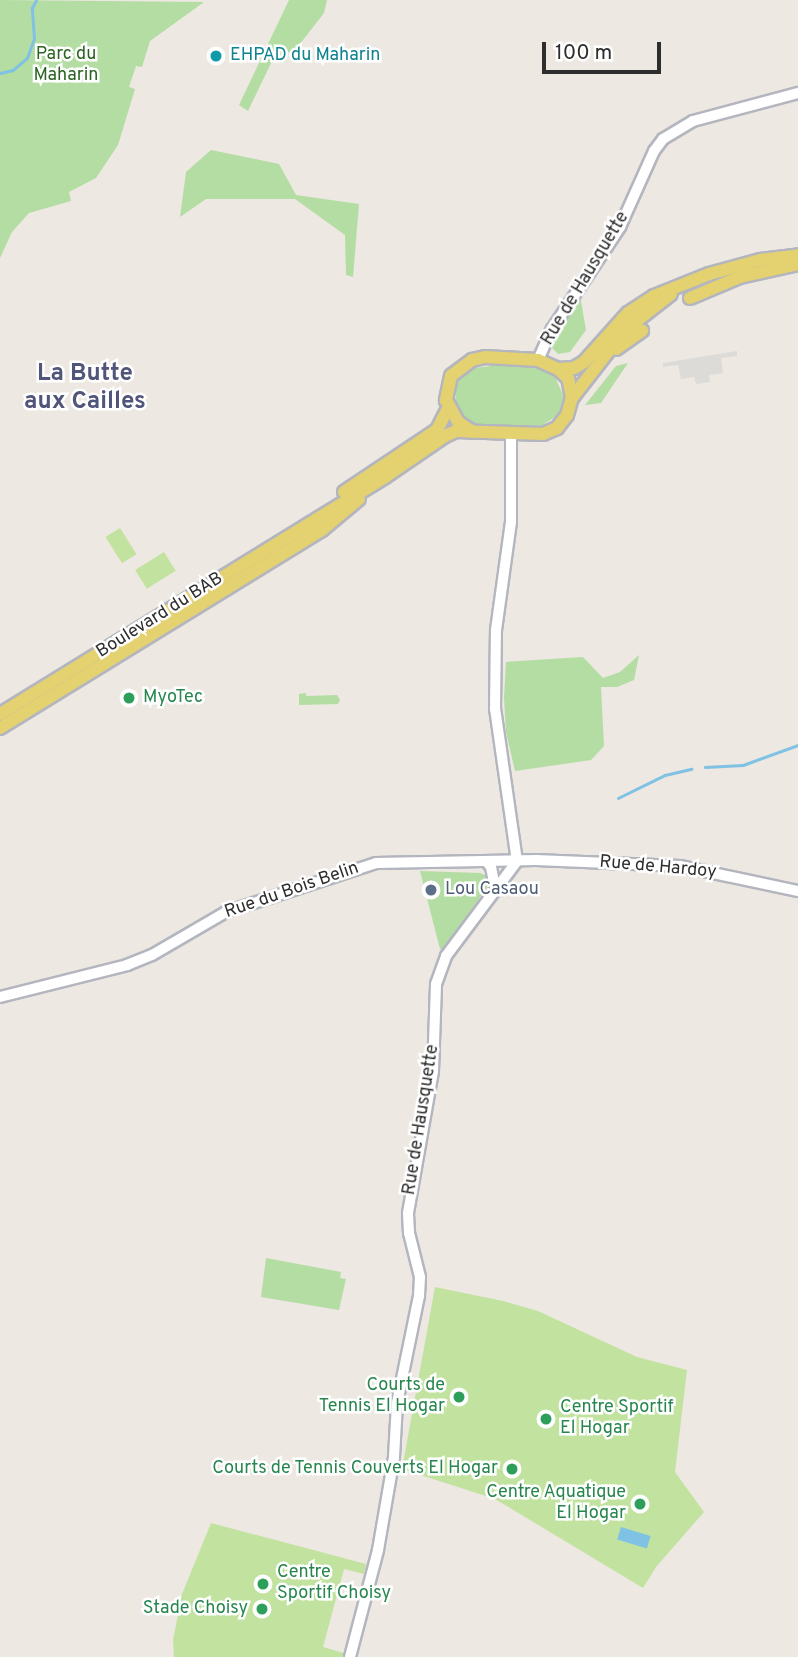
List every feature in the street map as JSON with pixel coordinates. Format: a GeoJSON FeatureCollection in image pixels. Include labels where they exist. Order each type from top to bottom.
{"type":"FeatureCollection","features":[{"type":"Feature","properties":{"kind":"main road"},"geometry":{"type":"LineString","coordinates":[[558,369],[574,369],[584,362],[628,313],[654,296],[709,274],[760,260],[798,255]]}},
{"type":"Feature","properties":{"kind":"main road"},"geometry":{"type":"LineString","coordinates":[[690,298],[740,277],[798,264]]}},
{"type":"Feature","properties":{"kind":"main road"},"geometry":{"type":"LineString","coordinates":[[572,398],[568,378],[558,369],[538,360],[485,357],[472,360],[451,376],[446,400],[458,422],[473,432],[543,434],[557,428],[567,415],[572,398],[625,330],[683,285]]}},
{"type":"Feature","properties":{"kind":"main road"},"geometry":{"type":"LineString","coordinates":[[594,367],[642,331]]}},
{"type":"Feature","properties":{"kind":"main road","name":"Boulevard du BAB"},"geometry":{"type":"LineString","coordinates":[[318,516],[339,495],[437,430],[448,408]]}},
{"type":"Feature","properties":{"kind":"main road","name":"Boulevard du BAB"},"geometry":{"type":"LineString","coordinates":[[0,713],[385,477],[445,436],[456,431],[473,432]]}},
{"type":"Feature","properties":{"kind":"main road"},"geometry":{"type":"LineString","coordinates":[[0,728],[321,530],[385,477]]}},
{"type":"Feature","properties":{"kind":"street","name":"Rue de Hausquette"},"geometry":{"type":"LineString","coordinates":[[538,360],[552,330],[620,227],[654,151],[663,139],[693,121],[798,93]]}},
{"type":"Feature","properties":{"kind":"street"},"geometry":{"type":"LineString","coordinates":[[511,434],[511,522],[496,627],[495,709],[517,861]]}},
{"type":"Feature","properties":{"kind":"street"},"geometry":{"type":"LineString","coordinates":[[486,861],[491,867],[495,888]]}},
{"type":"Feature","properties":{"kind":"street","name":"Rue de Hausquette"},"geometry":{"type":"LineString","coordinates":[[351,1657],[378,1550],[394,1457],[397,1403],[419,1296],[420,1278],[409,1233],[408,1213],[433,1071],[436,984],[446,956],[517,861]]}},
{"type":"Feature","properties":{"kind":"street","name":"Rue du Bois Belin"},"geometry":{"type":"LineString","coordinates":[[0,997],[127,965],[152,955],[226,912],[357,867],[388,862],[517,861]]}},
{"type":"Feature","properties":{"kind":"street","name":"Rue de Hardoy"},"geometry":{"type":"LineString","coordinates":[[517,861],[680,866],[798,891]]}},
{"type":"Feature","properties":{"kind":"green space","name":"Parc du Maharin"},"geometry":{"type":"Polygon","coordinates":[[[0,0],[204,2],[150,41],[142,67],[136,66],[129,87],[135,89],[118,145],[96,178],[69,192],[71,201],[29,213],[12,232],[0,258],[0,0]]]}},
{"type":"Feature","properties":{"kind":"green space"},"geometry":{"type":"Polygon","coordinates":[[[289,0],[327,0],[324,13],[296,49],[273,59],[248,111],[239,105],[289,0]]]}},
{"type":"Feature","properties":{"kind":"green space"},"geometry":{"type":"Polygon","coordinates":[[[211,150],[279,164],[296,195],[359,204],[353,277],[346,275],[345,235],[295,199],[206,199],[180,217],[186,172],[211,150]]]}},
{"type":"Feature","properties":{"kind":"green space"},"geometry":{"type":"Polygon","coordinates":[[[577,299],[581,301],[586,330],[570,352],[558,354],[550,346],[577,299]]]}},
{"type":"Feature","properties":{"kind":"green space"},"geometry":{"type":"Polygon","coordinates":[[[628,363],[601,403],[585,405],[616,366],[628,363]]]}},
{"type":"Feature","properties":{"kind":"green space"},"geometry":{"type":"Polygon","coordinates":[[[500,365],[538,367],[554,375],[564,397],[558,415],[541,426],[476,424],[465,418],[455,403],[457,381],[473,368],[500,365]]]}},
{"type":"Feature","properties":{"kind":"green space"},"geometry":{"type":"Polygon","coordinates":[[[120,528],[136,554],[122,563],[106,537],[120,528]]]}},
{"type":"Feature","properties":{"kind":"green space"},"geometry":{"type":"Polygon","coordinates":[[[164,552],[176,571],[147,589],[135,570],[164,552]]]}},
{"type":"Feature","properties":{"kind":"green space"},"geometry":{"type":"Polygon","coordinates":[[[639,655],[634,680],[617,687],[601,687],[604,746],[591,760],[515,771],[506,732],[506,662],[583,657],[603,678],[620,672],[639,655]]]}},
{"type":"Feature","properties":{"kind":"green space"},"geometry":{"type":"Polygon","coordinates":[[[306,693],[306,696],[337,695],[340,700],[338,704],[299,705],[299,694],[306,693]]]}},
{"type":"Feature","properties":{"kind":"green space"},"geometry":{"type":"Polygon","coordinates":[[[420,871],[485,875],[488,886],[443,949],[440,949],[420,871]]]}},
{"type":"Feature","properties":{"kind":"green space"},"geometry":{"type":"Polygon","coordinates":[[[266,1258],[341,1272],[340,1278],[346,1279],[339,1310],[261,1297],[266,1258]]]}},
{"type":"Feature","properties":{"kind":"green space","name":"Centre Sportif El Hogar"},"geometry":{"type":"Polygon","coordinates":[[[435,1287],[538,1311],[637,1357],[687,1370],[675,1472],[704,1512],[656,1567],[643,1588],[495,1499],[402,1469],[435,1287]]]}},
{"type":"Feature","properties":{"kind":"green space","name":"Stade Choisy"},"geometry":{"type":"Polygon","coordinates":[[[211,1523],[366,1564],[364,1574],[344,1569],[323,1647],[347,1654],[344,1657],[174,1657],[173,1640],[182,1594],[211,1523]]]}},
{"type":"Feature","properties":{"kind":"shaded area"},"geometry":{"type":"Polygon","coordinates":[[[737,351],[737,356],[721,358],[723,373],[709,375],[710,382],[696,384],[694,377],[681,379],[678,365],[663,367],[663,363],[737,351]]]}},
{"type":"Feature","properties":{"kind":"water"},"geometry":{"type":"Polygon","coordinates":[[[621,1527],[651,1536],[647,1548],[617,1539],[621,1527]]]}},
{"type":"Feature","properties":{"kind":"waterway"},"geometry":{"type":"LineString","coordinates":[[0,73],[13,70],[27,58],[34,39],[32,8],[36,0]]}},
{"type":"Feature","properties":{"kind":"waterway"},"geometry":{"type":"LineString","coordinates":[[705,767],[743,765],[798,745]]}},
{"type":"Feature","properties":{"kind":"waterway"},"geometry":{"type":"LineString","coordinates":[[618,798],[665,775],[691,769]]}},
{"type":"Feature","properties":{"kind":"place","name":"EHPAD du Maharin"},"geometry":{"type":"Point","coordinates":[216,56]}},
{"type":"Feature","properties":{"kind":"place","name":"MyoTec"},"geometry":{"type":"Point","coordinates":[129,698]}},
{"type":"Feature","properties":{"kind":"place","name":"Lou Casaou"},"geometry":{"type":"Point","coordinates":[431,890]}},
{"type":"Feature","properties":{"kind":"place","name":"Courts de Tennis El Hogar"},"geometry":{"type":"Point","coordinates":[459,1397]}},
{"type":"Feature","properties":{"kind":"place","name":"Centre Sportif El Hogar"},"geometry":{"type":"Point","coordinates":[546,1419]}},
{"type":"Feature","properties":{"kind":"place","name":"Courts de Tennis Couverts El Hogar"},"geometry":{"type":"Point","coordinates":[512,1469]}},
{"type":"Feature","properties":{"kind":"place","name":"Centre Aquatique El Hogar"},"geometry":{"type":"Point","coordinates":[640,1504]}},
{"type":"Feature","properties":{"kind":"place","name":"Centre Sportif Choisy"},"geometry":{"type":"Point","coordinates":[263,1584]}},
{"type":"Feature","properties":{"kind":"place","name":"Stade Choisy"},"geometry":{"type":"Point","coordinates":[262,1609]}},
{"type":"Feature","properties":{"kind":"district","name":"La Butte aux Cailles"},"geometry":{"type":"Point","coordinates":[85,389]}}]}
